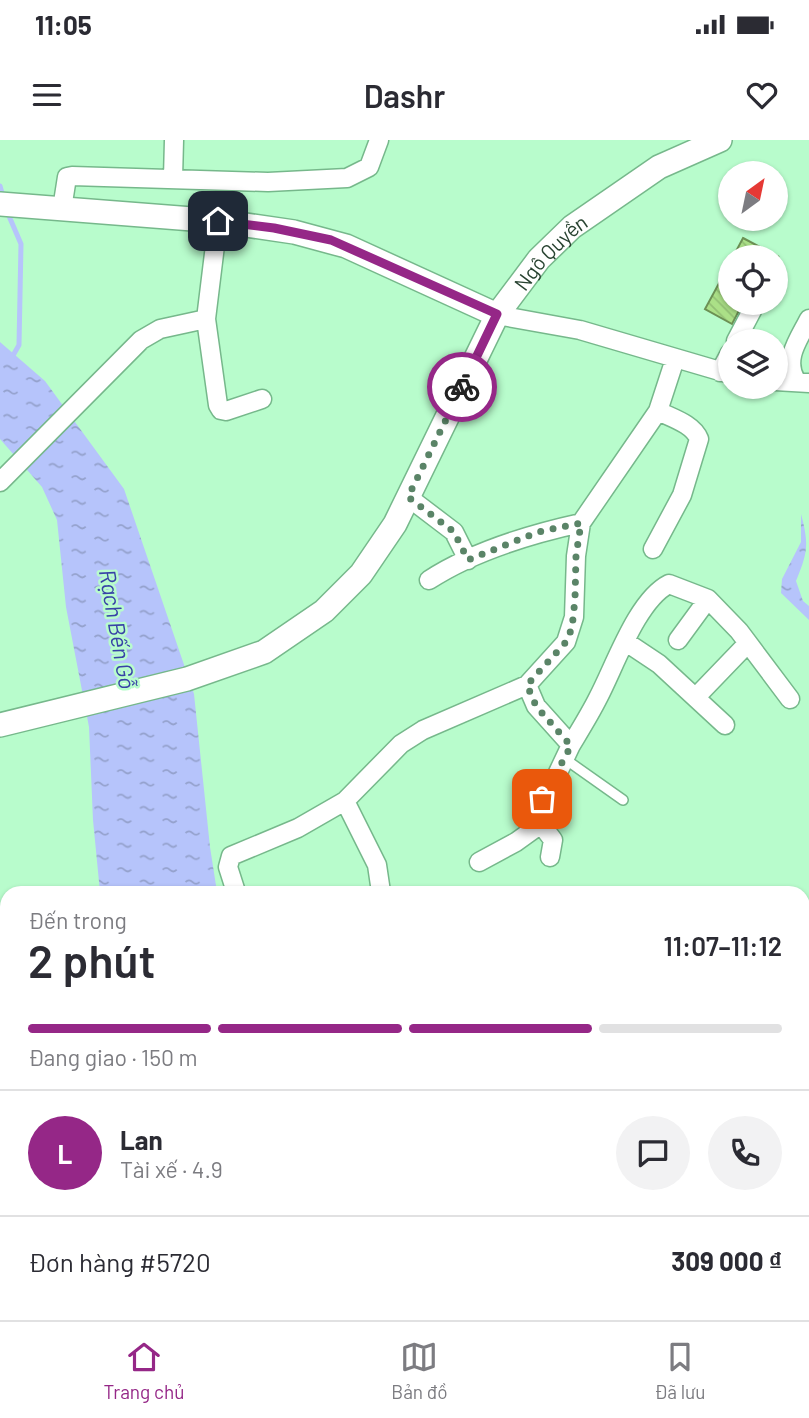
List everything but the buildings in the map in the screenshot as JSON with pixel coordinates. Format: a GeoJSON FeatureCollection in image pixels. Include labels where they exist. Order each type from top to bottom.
{"type":"FeatureCollection","features":[{"type":"Feature","properties":{"kind":"street"},"geometry":{"type":"LineString","coordinates":[[173,178],[174,140]]}},
{"type":"Feature","properties":{"kind":"street"},"geometry":{"type":"LineString","coordinates":[[62,209],[67,177],[72,176],[268,181],[347,178],[369,167],[379,140]]}},
{"type":"Feature","properties":{"kind":"street","name":"Ngô Quyền"},"geometry":{"type":"LineString","coordinates":[[3,724],[187,678],[264,652],[324,611],[361,574],[395,524],[497,314],[539,259],[572,227],[659,167],[720,140]]}},
{"type":"Feature","properties":{"kind":"street"},"geometry":{"type":"LineString","coordinates":[[0,204],[218,221],[331,240],[497,314],[580,330],[718,371]]}},
{"type":"Feature","properties":{"kind":"street"},"geometry":{"type":"LineString","coordinates":[[218,221],[206,319],[218,405],[226,411],[262,398]]}},
{"type":"Feature","properties":{"kind":"street"},"geometry":{"type":"LineString","coordinates":[[4,478],[142,340],[160,329],[206,319]]}},
{"type":"Feature","properties":{"kind":"street"},"geometry":{"type":"LineString","coordinates":[[803,382],[791,372],[789,361],[809,319]]}},
{"type":"Feature","properties":{"kind":"street"},"geometry":{"type":"LineString","coordinates":[[234,886],[228,867],[231,856],[298,828],[345,801],[401,744],[445,719],[527,685],[566,642],[572,628],[576,556],[581,523],[658,411],[674,359]]}},
{"type":"Feature","properties":{"kind":"street"},"geometry":{"type":"LineString","coordinates":[[653,549],[682,495],[699,439],[696,432],[688,426],[658,411]]}},
{"type":"Feature","properties":{"kind":"street"},"geometry":{"type":"LineString","coordinates":[[408,497],[454,532],[468,560]]}},
{"type":"Feature","properties":{"kind":"street"},"geometry":{"type":"LineString","coordinates":[[429,580],[446,569],[538,532],[581,523]]}},
{"type":"Feature","properties":{"kind":"street"},"geometry":{"type":"LineString","coordinates":[[550,857],[553,840],[541,824],[537,808],[637,620],[659,589],[669,584],[708,599],[748,643],[790,699]]}},
{"type":"Feature","properties":{"kind":"street"},"geometry":{"type":"LineString","coordinates":[[678,640],[708,599]]}},
{"type":"Feature","properties":{"kind":"street"},"geometry":{"type":"LineString","coordinates":[[626,642],[659,664],[725,725]]}},
{"type":"Feature","properties":{"kind":"street"},"geometry":{"type":"LineString","coordinates":[[696,697],[748,643]]}},
{"type":"Feature","properties":{"kind":"street"},"geometry":{"type":"LineString","coordinates":[[527,685],[536,706],[568,752]]}},
{"type":"Feature","properties":{"kind":"street"},"geometry":{"type":"LineString","coordinates":[[345,801],[377,865],[381,886]]}},
{"type":"Feature","properties":{"kind":"street"},"geometry":{"type":"LineString","coordinates":[[479,862],[516,842],[541,824]]}},
{"type":"Feature","properties":{"kind":"lane"},"geometry":{"type":"LineString","coordinates":[[568,752],[623,800]]}},
{"type":"Feature","properties":{"kind":"water","name":"Rạch Bến Gỗ"},"geometry":{"type":"Polygon","coordinates":[[[0,342],[45,381],[124,489],[194,694],[216,886],[99,886],[89,727],[66,607],[57,520],[42,487],[0,439],[0,342]]]}},
{"type":"Feature","properties":{"kind":"water"},"geometry":{"type":"Polygon","coordinates":[[[801,514],[806,548],[796,581],[803,601],[809,606],[809,620],[781,593],[782,579],[801,542],[801,514]]]}},
{"type":"Feature","properties":{"kind":"waterway"},"geometry":{"type":"LineString","coordinates":[[0,186],[4,200]]}},
{"type":"Feature","properties":{"kind":"waterway"},"geometry":{"type":"LineString","coordinates":[[6,209],[21,244],[19,345],[11,359]]}},
{"type":"Feature","properties":{"kind":"way so far"},"geometry":{"type":"LineString","coordinates":[[462,387],[408,497],[454,532],[468,560],[538,532],[581,523],[576,556],[572,628],[566,642],[527,685],[536,706],[571,746],[542,799]]}},
{"type":"Feature","properties":{"kind":"route"},"geometry":{"type":"LineString","coordinates":[[218,221],[274,228],[331,240],[497,314],[462,387]]}}]}
